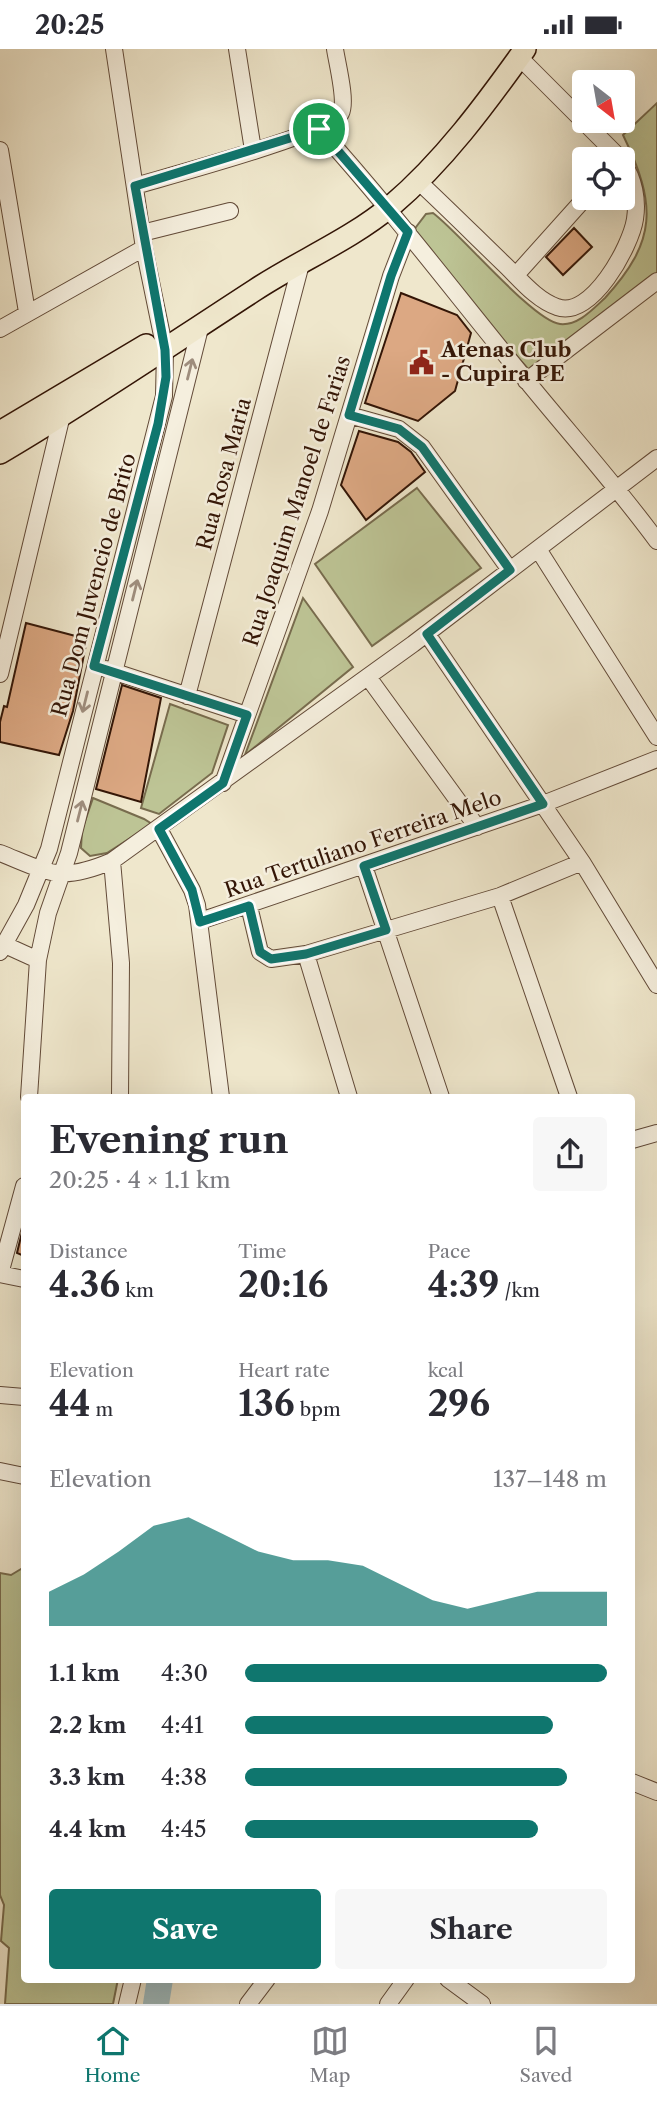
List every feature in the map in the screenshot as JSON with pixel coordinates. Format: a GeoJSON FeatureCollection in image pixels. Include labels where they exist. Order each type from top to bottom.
{"type":"FeatureCollection","features":[{"type":"Feature","properties":{"kind":"main road"},"geometry":{"type":"LineString","coordinates":[[0,453],[62,407],[163,343],[221,302],[256,288],[301,264],[389,208],[418,181],[475,118],[522,53]]}},
{"type":"Feature","properties":{"kind":"main road"},"geometry":{"type":"LineString","coordinates":[[163,343],[200,328],[256,288]]}},
{"type":"Feature","properties":{"kind":"main road"},"geometry":{"type":"LineString","coordinates":[[0,432],[62,407]]}},
{"type":"Feature","properties":{"kind":"street","name":"Rua Dom Juvencio de Brito"},"geometry":{"type":"LineString","coordinates":[[2,948],[43,870],[158,424],[166,377],[163,343],[143,241],[114,49]]}},
{"type":"Feature","properties":{"kind":"street"},"geometry":{"type":"LineString","coordinates":[[237,49],[253,150]]}},
{"type":"Feature","properties":{"kind":"street"},"geometry":{"type":"LineString","coordinates":[[135,186],[319,129],[333,122],[341,113],[335,49]]}},
{"type":"Feature","properties":{"kind":"street"},"geometry":{"type":"LineString","coordinates":[[522,53],[609,147]]}},
{"type":"Feature","properties":{"kind":"street"},"geometry":{"type":"LineString","coordinates":[[319,129],[389,208],[526,381],[618,488],[657,541]]}},
{"type":"Feature","properties":{"kind":"street"},"geometry":{"type":"LineString","coordinates":[[0,149],[4,212],[27,312]]}},
{"type":"Feature","properties":{"kind":"street"},"geometry":{"type":"LineString","coordinates":[[418,181],[516,275],[548,303],[563,309],[578,306],[599,288],[622,257],[635,220],[634,210]]}},
{"type":"Feature","properties":{"kind":"street"},"geometry":{"type":"LineString","coordinates":[[516,275],[574,210]]}},
{"type":"Feature","properties":{"kind":"street"},"geometry":{"type":"LineString","coordinates":[[0,329],[143,241],[230,211]]}},
{"type":"Feature","properties":{"kind":"street","name":"Rua Joaquim Manoel de Farias"},"geometry":{"type":"LineString","coordinates":[[223,783],[320,511],[391,276],[408,232]]}},
{"type":"Feature","properties":{"kind":"street","name":"Rua Rosa Maria"},"geometry":{"type":"LineString","coordinates":[[187,696],[301,264]]}},
{"type":"Feature","properties":{"kind":"street"},"geometry":{"type":"LineString","coordinates":[[526,381],[657,281]]}},
{"type":"Feature","properties":{"kind":"street","name":"Rua Dom Juvencio de Brito"},"geometry":{"type":"LineString","coordinates":[[29,1094],[38,960],[48,913],[61,876],[115,671],[200,328]]}},
{"type":"Feature","properties":{"kind":"street"},"geometry":{"type":"LineString","coordinates":[[0,674],[62,407]]}},
{"type":"Feature","properties":{"kind":"street"},"geometry":{"type":"LineString","coordinates":[[349,415],[399,429],[416,442],[510,570]]}},
{"type":"Feature","properties":{"kind":"street"},"geometry":{"type":"LineString","coordinates":[[0,853],[61,876],[89,871],[113,861],[427,634],[657,459]]}},
{"type":"Feature","properties":{"kind":"street"},"geometry":{"type":"LineString","coordinates":[[538,549],[657,737]]}},
{"type":"Feature","properties":{"kind":"street"},"geometry":{"type":"LineString","coordinates":[[427,634],[582,862],[657,985]]}},
{"type":"Feature","properties":{"kind":"street"},"geometry":{"type":"LineString","coordinates":[[94,666],[247,715]]}},
{"type":"Feature","properties":{"kind":"street"},"geometry":{"type":"LineString","coordinates":[[368,677],[477,827]]}},
{"type":"Feature","properties":{"kind":"street","name":"Rua Tertuliano Ferreira Melo"},"geometry":{"type":"LineString","coordinates":[[200,922],[543,804],[657,759]]}},
{"type":"Feature","properties":{"kind":"street"},"geometry":{"type":"LineString","coordinates":[[159,829],[192,890],[200,922],[222,1094]]}},
{"type":"Feature","properties":{"kind":"street"},"geometry":{"type":"LineString","coordinates":[[113,861],[121,964],[120,1094]]}},
{"type":"Feature","properties":{"kind":"street"},"geometry":{"type":"LineString","coordinates":[[249,906],[260,952],[265,958],[306,954],[500,896],[582,862]]}},
{"type":"Feature","properties":{"kind":"street"},"geometry":{"type":"LineString","coordinates":[[364,866],[440,1094]]}},
{"type":"Feature","properties":{"kind":"street"},"geometry":{"type":"LineString","coordinates":[[500,896],[568,1094]]}},
{"type":"Feature","properties":{"kind":"street"},"geometry":{"type":"LineString","coordinates":[[2,948],[38,960]]}},
{"type":"Feature","properties":{"kind":"street"},"geometry":{"type":"LineString","coordinates":[[306,954],[348,1094]]}},
{"type":"Feature","properties":{"kind":"street"},"geometry":{"type":"LineString","coordinates":[[635,1139],[657,1133]]}},
{"type":"Feature","properties":{"kind":"street"},"geometry":{"type":"LineString","coordinates":[[21,1197],[0,1274],[21,1278]]}},
{"type":"Feature","properties":{"kind":"street"},"geometry":{"type":"LineString","coordinates":[[0,1395],[21,1397]]}},
{"type":"Feature","properties":{"kind":"street"},"geometry":{"type":"LineString","coordinates":[[0,1471],[21,1475]]}},
{"type":"Feature","properties":{"kind":"street"},"geometry":{"type":"LineString","coordinates":[[635,1783],[657,1792]]}},
{"type":"Feature","properties":{"kind":"street"},"geometry":{"type":"LineString","coordinates":[[127,2004],[132,1983]]}},
{"type":"Feature","properties":{"kind":"street"},"geometry":{"type":"LineString","coordinates":[[248,2004],[264,1983]]}},
{"type":"Feature","properties":{"kind":"street"},"geometry":{"type":"LineString","coordinates":[[388,2004],[403,1983]]}},
{"type":"Feature","properties":{"kind":"street"},"geometry":{"type":"LineString","coordinates":[[453,1983],[482,2004]]}},
{"type":"Feature","properties":{"kind":"green space"},"geometry":{"type":"Polygon","coordinates":[[[657,103],[657,277],[530,371],[422,249],[413,231],[426,214],[433,213],[515,293],[548,319],[560,324],[579,320],[605,298],[622,278],[643,240],[646,202],[635,163],[635,147],[628,147],[623,135],[635,133],[635,124],[657,103]]]}},
{"type":"Feature","properties":{"kind":"green space"},"geometry":{"type":"Polygon","coordinates":[[[417,488],[481,568],[372,646],[315,564],[417,488]]]}},
{"type":"Feature","properties":{"kind":"green space"},"geometry":{"type":"Polygon","coordinates":[[[303,598],[353,667],[245,755],[303,598]]]}},
{"type":"Feature","properties":{"kind":"green space"},"geometry":{"type":"Polygon","coordinates":[[[170,704],[228,725],[212,773],[159,814],[141,808],[170,704]]]}},
{"type":"Feature","properties":{"kind":"green space"},"geometry":{"type":"Polygon","coordinates":[[[93,798],[152,824],[107,853],[90,856],[81,848],[82,830],[93,798]]]}},
{"type":"Feature","properties":{"kind":"green space"},"geometry":{"type":"Polygon","coordinates":[[[21,1569],[21,1983],[117,1983],[113,2004],[5,2004],[9,1948],[1,1941],[4,1905],[0,1895],[0,1573],[11,1575],[21,1569]]]}},
{"type":"Feature","properties":{"kind":"building"},"geometry":{"type":"Polygon","coordinates":[[[574,228],[592,247],[563,275],[546,257],[574,228]]]}},
{"type":"Feature","properties":{"kind":"building","name":"Atenas Club - Cupira PE"},"geometry":{"type":"Polygon","coordinates":[[[401,293],[457,315],[471,333],[455,391],[418,421],[365,403],[401,293]]]}},
{"type":"Feature","properties":{"kind":"building"},"geometry":{"type":"Polygon","coordinates":[[[359,431],[398,442],[411,452],[425,472],[366,520],[341,485],[359,431]]]}},
{"type":"Feature","properties":{"kind":"building"},"geometry":{"type":"Polygon","coordinates":[[[26,623],[87,639],[73,711],[59,755],[0,742],[0,722],[4,706],[7,707],[26,623]]]}},
{"type":"Feature","properties":{"kind":"building"},"geometry":{"type":"Polygon","coordinates":[[[122,685],[161,698],[141,802],[96,789],[122,685]]]}},
{"type":"Feature","properties":{"kind":"building"},"geometry":{"type":"Polygon","coordinates":[[[21,1236],[21,1255],[17,1253],[21,1236]]]}},
{"type":"Feature","properties":{"kind":"waterway"},"geometry":{"type":"LineString","coordinates":[[156,2004],[159,1983]]}},
{"type":"Feature","properties":{"kind":"place","name":"Atenas Club - Cupira PE"},"geometry":{"type":"Point","coordinates":[421,362]}},
{"type":"Feature","properties":{"kind":"route"},"geometry":{"type":"LineString","coordinates":[[319,129],[408,232],[391,276],[349,415],[399,429],[411,436],[432,460],[510,570],[427,634],[543,804],[364,866],[386,930],[306,954],[268,959],[260,952],[249,906],[200,922],[192,890],[159,829],[223,783],[247,715],[94,666],[158,424],[166,377],[165,350],[144,248],[135,186],[319,129]]}}]}
